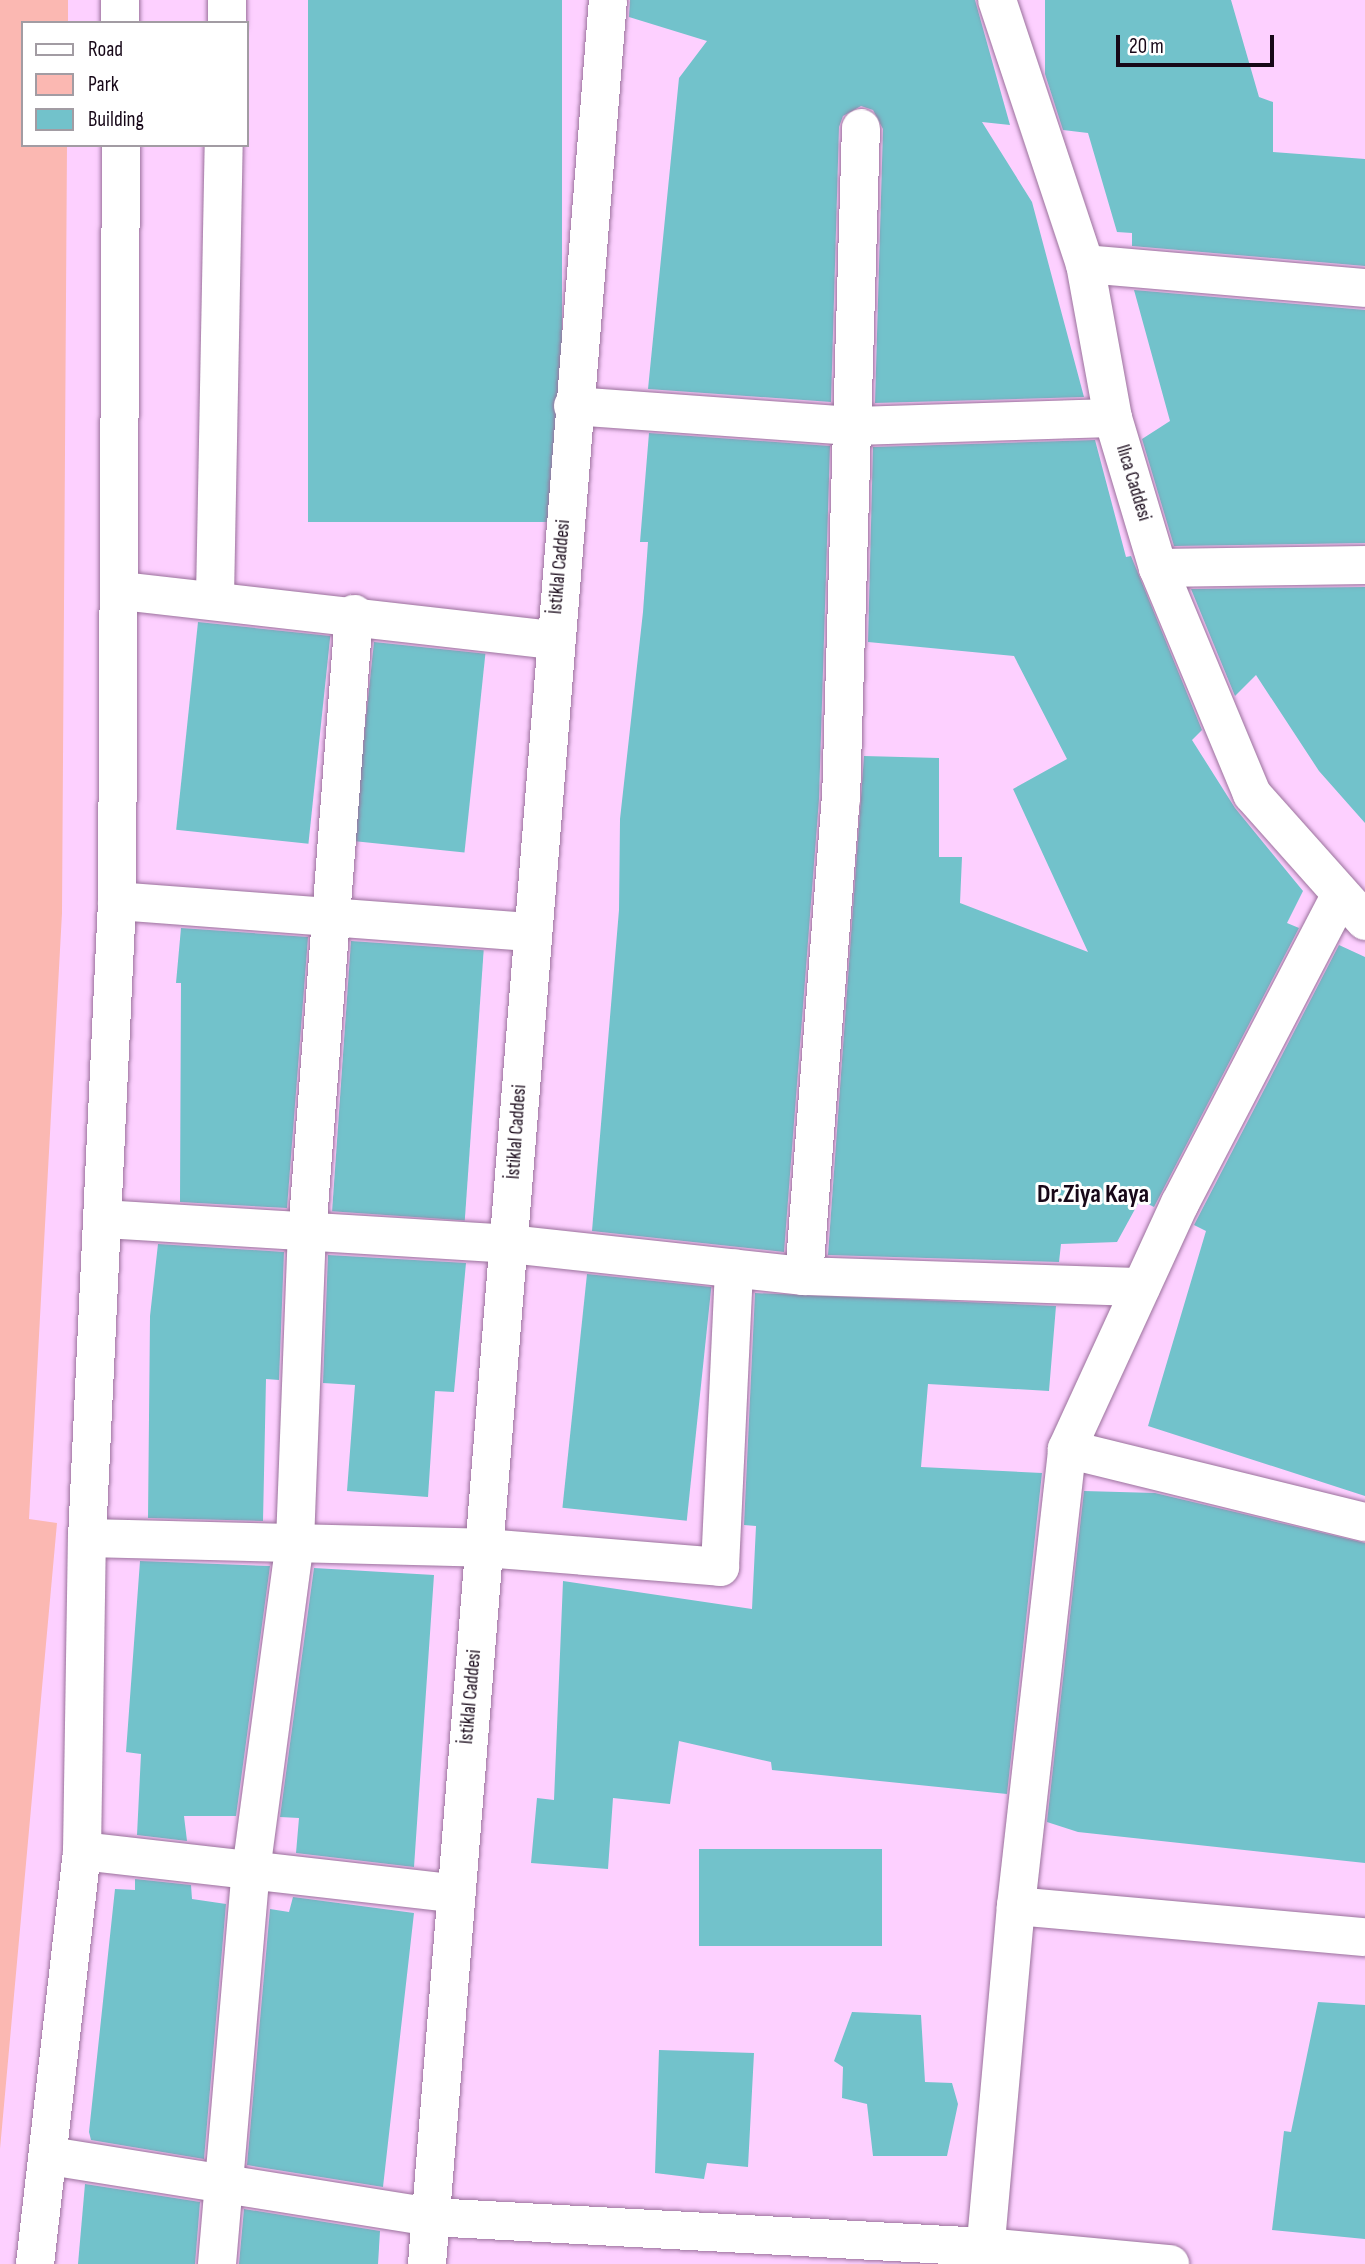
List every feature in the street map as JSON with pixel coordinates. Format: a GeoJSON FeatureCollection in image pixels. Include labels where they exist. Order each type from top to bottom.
{"type":"FeatureCollection","features":[{"type":"Feature","properties":{"kind":"street"},"geometry":{"type":"LineString","coordinates":[[120,0],[120,21]]}},
{"type":"Feature","properties":{"kind":"street"},"geometry":{"type":"LineString","coordinates":[[227,0],[227,21]]}},
{"type":"Feature","properties":{"kind":"street","name":"İstiklal Caddesi"},"geometry":{"type":"LineString","coordinates":[[427,2264],[453,1893],[485,1548],[530,932],[608,0]]}},
{"type":"Feature","properties":{"kind":"street","name":"Ilıca Caddesi"},"geometry":{"type":"LineString","coordinates":[[997,0],[1085,264],[1113,418],[1158,568],[1252,794],[1352,909]]}},
{"type":"Feature","properties":{"kind":"street"},"geometry":{"type":"LineString","coordinates":[[804,1276],[836,896],[855,426],[861,128]]}},
{"type":"Feature","properties":{"kind":"street"},"geometry":{"type":"LineString","coordinates":[[35,2264],[50,2156],[82,1851],[86,1538],[104,1219],[117,901],[122,591],[121,147]]}},
{"type":"Feature","properties":{"kind":"street"},"geometry":{"type":"LineString","coordinates":[[215,597],[224,147]]}},
{"type":"Feature","properties":{"kind":"street"},"geometry":{"type":"LineString","coordinates":[[1085,264],[1365,288]]}},
{"type":"Feature","properties":{"kind":"street"},"geometry":{"type":"LineString","coordinates":[[573,406],[855,426],[1113,418]]}},
{"type":"Feature","properties":{"kind":"street"},"geometry":{"type":"LineString","coordinates":[[1158,568],[1365,565]]}},
{"type":"Feature","properties":{"kind":"street"},"geometry":{"type":"LineString","coordinates":[[122,591],[215,597],[554,640]]}},
{"type":"Feature","properties":{"kind":"street"},"geometry":{"type":"LineString","coordinates":[[217,2264],[226,2185],[251,1871],[295,1542],[306,1234],[354,614]]}},
{"type":"Feature","properties":{"kind":"street"},"geometry":{"type":"LineString","coordinates":[[117,901],[530,932]]}},
{"type":"Feature","properties":{"kind":"street"},"geometry":{"type":"LineString","coordinates":[[985,2255],[1016,1906],[1068,1449],[1141,1287],[1352,909]]}},
{"type":"Feature","properties":{"kind":"street"},"geometry":{"type":"LineString","coordinates":[[104,1219],[306,1234],[509,1244],[804,1276],[1141,1287]]}},
{"type":"Feature","properties":{"kind":"street"},"geometry":{"type":"LineString","coordinates":[[86,1538],[485,1548],[720,1567],[734,1268]]}},
{"type":"Feature","properties":{"kind":"street"},"geometry":{"type":"LineString","coordinates":[[1068,1449],[1365,1522]]}},
{"type":"Feature","properties":{"kind":"street"},"geometry":{"type":"LineString","coordinates":[[82,1851],[453,1893]]}},
{"type":"Feature","properties":{"kind":"street"},"geometry":{"type":"LineString","coordinates":[[1016,1906],[1365,1937]]}},
{"type":"Feature","properties":{"kind":"street"},"geometry":{"type":"LineString","coordinates":[[50,2156],[431,2217],[985,2255],[1170,2264]]}},
{"type":"Feature","properties":{"kind":"green space"},"geometry":{"type":"Polygon","coordinates":[[[0,0],[68,0],[68,21],[21,21],[21,147],[67,147],[62,913],[29,1519],[57,1523],[0,2149],[0,0]]]}},
{"type":"Feature","properties":{"kind":"building"},"geometry":{"type":"Polygon","coordinates":[[[308,0],[562,0],[562,522],[308,522],[308,0]]]}},
{"type":"Feature","properties":{"kind":"building"},"geometry":{"type":"Polygon","coordinates":[[[630,0],[975,0],[1010,125],[982,122],[1032,202],[1084,397],[875,403],[883,129],[873,110],[861,106],[843,116],[839,127],[831,402],[648,389],[679,78],[707,41],[629,17],[630,0]]]}},
{"type":"Feature","properties":{"kind":"building"},"geometry":{"type":"Polygon","coordinates":[[[1045,0],[1231,0],[1259,97],[1273,102],[1273,152],[1365,159],[1365,266],[1132,246],[1132,233],[1117,232],[1088,133],[1063,130],[1045,74],[1045,0]]]}},
{"type":"Feature","properties":{"kind":"building"},"geometry":{"type":"Polygon","coordinates":[[[1134,290],[1365,310],[1365,543],[1174,546],[1142,439],[1170,421],[1134,290]]]}},
{"type":"Feature","properties":{"kind":"building"},"geometry":{"type":"Polygon","coordinates":[[[649,433],[830,446],[819,799],[784,1252],[592,1231],[619,910],[620,819],[648,542],[640,542],[649,433]]]}},
{"type":"Feature","properties":{"kind":"building"},"geometry":{"type":"Polygon","coordinates":[[[1095,440],[1126,557],[1131,556],[1202,730],[1192,740],[1235,808],[1303,891],[1287,923],[1299,928],[1154,1207],[1140,1200],[1117,1242],[1061,1244],[1059,1262],[828,1255],[864,756],[939,758],[939,857],[962,857],[960,903],[1088,952],[1013,789],[1067,759],[1014,656],[868,642],[873,447],[1095,440]]]}},
{"type":"Feature","properties":{"kind":"building"},"geometry":{"type":"Polygon","coordinates":[[[1365,587],[1365,823],[1319,771],[1256,675],[1235,696],[1191,589],[1365,587]]]}},
{"type":"Feature","properties":{"kind":"building"},"geometry":{"type":"Polygon","coordinates":[[[198,622],[330,636],[308,844],[176,830],[198,622]]]}},
{"type":"Feature","properties":{"kind":"building"},"geometry":{"type":"Polygon","coordinates":[[[374,642],[485,654],[464,853],[353,841],[374,642]]]}},
{"type":"Feature","properties":{"kind":"building"},"geometry":{"type":"Polygon","coordinates":[[[181,928],[308,937],[287,1208],[180,1202],[181,983],[176,983],[181,928]]]}},
{"type":"Feature","properties":{"kind":"building"},"geometry":{"type":"Polygon","coordinates":[[[351,941],[484,950],[465,1221],[332,1211],[351,941]]]}},
{"type":"Feature","properties":{"kind":"building"},"geometry":{"type":"Polygon","coordinates":[[[1339,945],[1365,957],[1365,1496],[1148,1426],[1206,1231],[1194,1225],[1339,945]]]}},
{"type":"Feature","properties":{"kind":"building"},"geometry":{"type":"Polygon","coordinates":[[[158,1244],[284,1252],[279,1380],[266,1379],[263,1521],[148,1518],[150,1316],[158,1244]]]}},
{"type":"Feature","properties":{"kind":"building"},"geometry":{"type":"Polygon","coordinates":[[[328,1255],[466,1263],[454,1392],[435,1391],[428,1497],[347,1491],[355,1385],[323,1383],[328,1255]]]}},
{"type":"Feature","properties":{"kind":"building"},"geometry":{"type":"Polygon","coordinates":[[[587,1274],[711,1287],[687,1521],[562,1508],[587,1274]]]}},
{"type":"Feature","properties":{"kind":"building"},"geometry":{"type":"Polygon","coordinates":[[[755,1293],[1056,1306],[1049,1391],[928,1384],[921,1467],[1042,1473],[1007,1794],[772,1770],[771,1762],[679,1741],[670,1804],[613,1798],[608,1869],[531,1863],[537,1798],[554,1800],[563,1581],[752,1609],[756,1526],[744,1525],[755,1293]]]}},
{"type":"Feature","properties":{"kind":"building"},"geometry":{"type":"Polygon","coordinates":[[[1084,1491],[1155,1493],[1365,1543],[1365,1863],[1078,1832],[1047,1822],[1084,1491]]]}},
{"type":"Feature","properties":{"kind":"building"},"geometry":{"type":"Polygon","coordinates":[[[140,1561],[270,1566],[236,1816],[184,1816],[187,1841],[137,1835],[141,1754],[126,1752],[140,1561]]]}},
{"type":"Feature","properties":{"kind":"building"},"geometry":{"type":"Polygon","coordinates":[[[314,1568],[434,1575],[414,1867],[296,1853],[299,1818],[280,1817],[314,1568]]]}},
{"type":"Feature","properties":{"kind":"building"},"geometry":{"type":"Polygon","coordinates":[[[699,1849],[882,1849],[882,1946],[699,1946],[699,1849]]]}},
{"type":"Feature","properties":{"kind":"building"},"geometry":{"type":"Polygon","coordinates":[[[135,1879],[191,1885],[192,1899],[226,1904],[204,2159],[91,2140],[89,2132],[115,1889],[135,1890],[135,1879]]]}},
{"type":"Feature","properties":{"kind":"building"},"geometry":{"type":"Polygon","coordinates":[[[293,1897],[414,1913],[383,2187],[247,2165],[270,1909],[289,1912],[293,1897]]]}},
{"type":"Feature","properties":{"kind":"building"},"geometry":{"type":"Polygon","coordinates":[[[1318,2002],[1365,2005],[1365,2239],[1272,2230],[1284,2131],[1291,2132],[1318,2002]]]}},
{"type":"Feature","properties":{"kind":"building"},"geometry":{"type":"Polygon","coordinates":[[[852,2012],[921,2015],[925,2082],[952,2083],[958,2104],[947,2156],[873,2156],[867,2104],[842,2098],[843,2067],[834,2061],[852,2012]]]}},
{"type":"Feature","properties":{"kind":"building"},"geometry":{"type":"Polygon","coordinates":[[[659,2050],[754,2053],[748,2167],[707,2163],[704,2179],[655,2173],[659,2050]]]}},
{"type":"Feature","properties":{"kind":"building"},"geometry":{"type":"Polygon","coordinates":[[[85,2184],[200,2202],[195,2264],[78,2264],[85,2184]]]}},
{"type":"Feature","properties":{"kind":"building"},"geometry":{"type":"Polygon","coordinates":[[[244,2209],[380,2231],[378,2264],[239,2264],[244,2209]]]}},
{"type":"Feature","properties":{"kind":"district","name":"Dr.Ziya Kaya"},"geometry":{"type":"Point","coordinates":[1093,1195]}}]}
